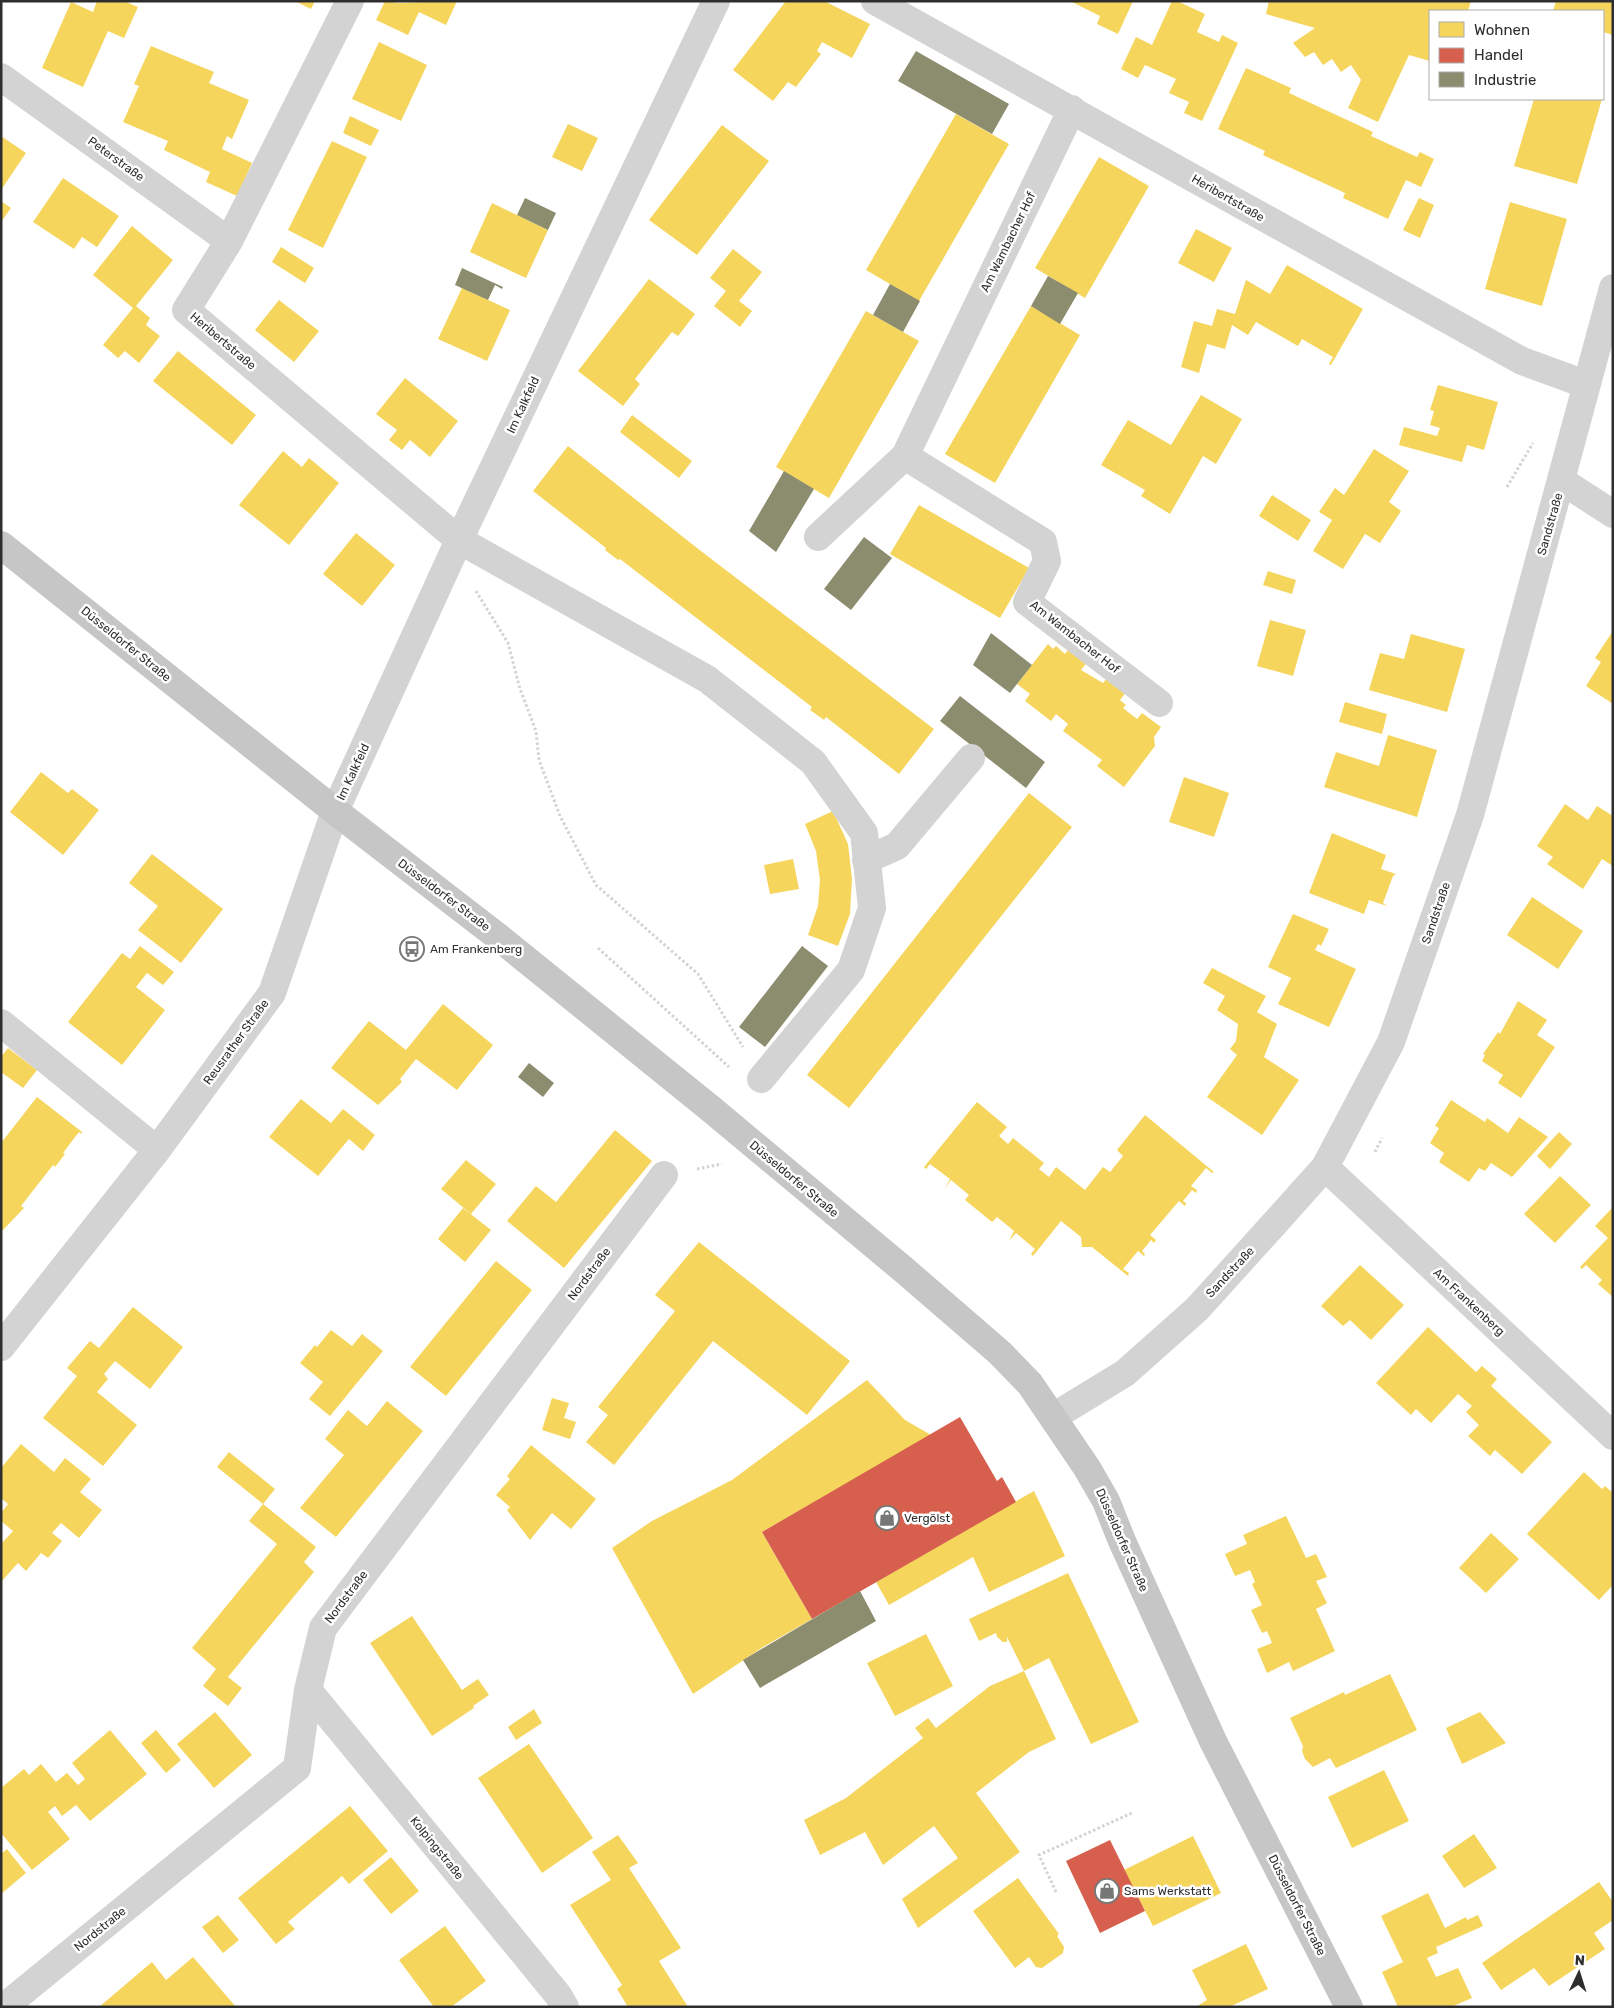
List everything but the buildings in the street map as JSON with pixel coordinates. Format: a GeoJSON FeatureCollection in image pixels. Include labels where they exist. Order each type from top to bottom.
{"type":"FeatureCollection","features":[{"type":"Feature","properties":{"kind":"main road","name":"Düsseldorfer Straße"},"geometry":{"type":"LineString","coordinates":[[1,545],[335,811],[497,936],[750,1142],[1000,1353],[1030,1384],[1106,1501],[1122,1541],[1214,1741],[1349,2007]]}},
{"type":"Feature","properties":{"kind":"street","name":"Heribertstraße"},"geometry":{"type":"LineString","coordinates":[[350,1],[230,241],[186,310],[459,540]]}},
{"type":"Feature","properties":{"kind":"street","name":"Im Kalkfeld"},"geometry":{"type":"LineString","coordinates":[[335,811],[459,540],[716,1]]}},
{"type":"Feature","properties":{"kind":"street","name":"Heribertstraße"},"geometry":{"type":"LineString","coordinates":[[875,1],[1522,361],[1585,384]]}},
{"type":"Feature","properties":{"kind":"street","name":"Peterstraße"},"geometry":{"type":"LineString","coordinates":[[1,78],[230,241]]}},
{"type":"Feature","properties":{"kind":"street","name":"Am Wambacher Hof"},"geometry":{"type":"LineString","coordinates":[[818,537],[904,456],[1072,109]]}},
{"type":"Feature","properties":{"kind":"street","name":"Sandstraße"},"geometry":{"type":"LineString","coordinates":[[1053,1417],[1125,1373],[1197,1309],[1325,1167],[1391,1042],[1470,815],[1562,481],[1585,384],[1613,288]]}},
{"type":"Feature","properties":{"kind":"street","name":"Am Wambacher Hof"},"geometry":{"type":"LineString","coordinates":[[904,456],[1043,542],[1047,561],[1027,602],[1159,703]]}},
{"type":"Feature","properties":{"kind":"street"},"geometry":{"type":"LineString","coordinates":[[1562,481],[1613,514]]}},
{"type":"Feature","properties":{"kind":"street"},"geometry":{"type":"LineString","coordinates":[[459,540],[707,678],[813,762],[864,833],[872,908],[852,970],[761,1079]]}},
{"type":"Feature","properties":{"kind":"street"},"geometry":{"type":"LineString","coordinates":[[866,860],[897,846],[971,758]]}},
{"type":"Feature","properties":{"kind":"street","name":"Reusrather Straße"},"geometry":{"type":"LineString","coordinates":[[1,1347],[157,1150],[272,992],[335,811]]}},
{"type":"Feature","properties":{"kind":"street"},"geometry":{"type":"LineString","coordinates":[[1,1023],[157,1150]]}},
{"type":"Feature","properties":{"kind":"street","name":"Am Frankenberg"},"geometry":{"type":"LineString","coordinates":[[1325,1167],[1613,1436]]}},
{"type":"Feature","properties":{"kind":"street","name":"Nordstraße"},"geometry":{"type":"LineString","coordinates":[[4,2007],[297,1768],[308,1690],[323,1628],[664,1175]]}},
{"type":"Feature","properties":{"kind":"street","name":"Kolpingstraße"},"geometry":{"type":"LineString","coordinates":[[308,1690],[558,1995],[565,2007]]}},
{"type":"Feature","properties":{"kind":"path"},"geometry":{"type":"LineString","coordinates":[[459,540],[480,600],[508,643],[520,689],[536,732],[540,760],[560,816],[596,885],[698,974],[761,1079]]}},
{"type":"Feature","properties":{"kind":"path"},"geometry":{"type":"LineString","coordinates":[[598,948],[735,1073]]}},
{"type":"Feature","properties":{"kind":"path"},"geometry":{"type":"LineString","coordinates":[[664,1175],[730,1162],[750,1142]]}},
{"type":"Feature","properties":{"kind":"path"},"geometry":{"type":"LineString","coordinates":[[1056,1892],[1040,1856],[1132,1813]]}},
{"type":"Feature","properties":{"kind":"place","name":"Am Frankenberg"},"geometry":{"type":"Point","coordinates":[412,949]}},
{"type":"Feature","properties":{"kind":"place","name":"Vergölst"},"geometry":{"type":"Point","coordinates":[887,1518]}},
{"type":"Feature","properties":{"kind":"place","name":"Sams Werkstatt"},"geometry":{"type":"Point","coordinates":[1107,1891]}}]}
